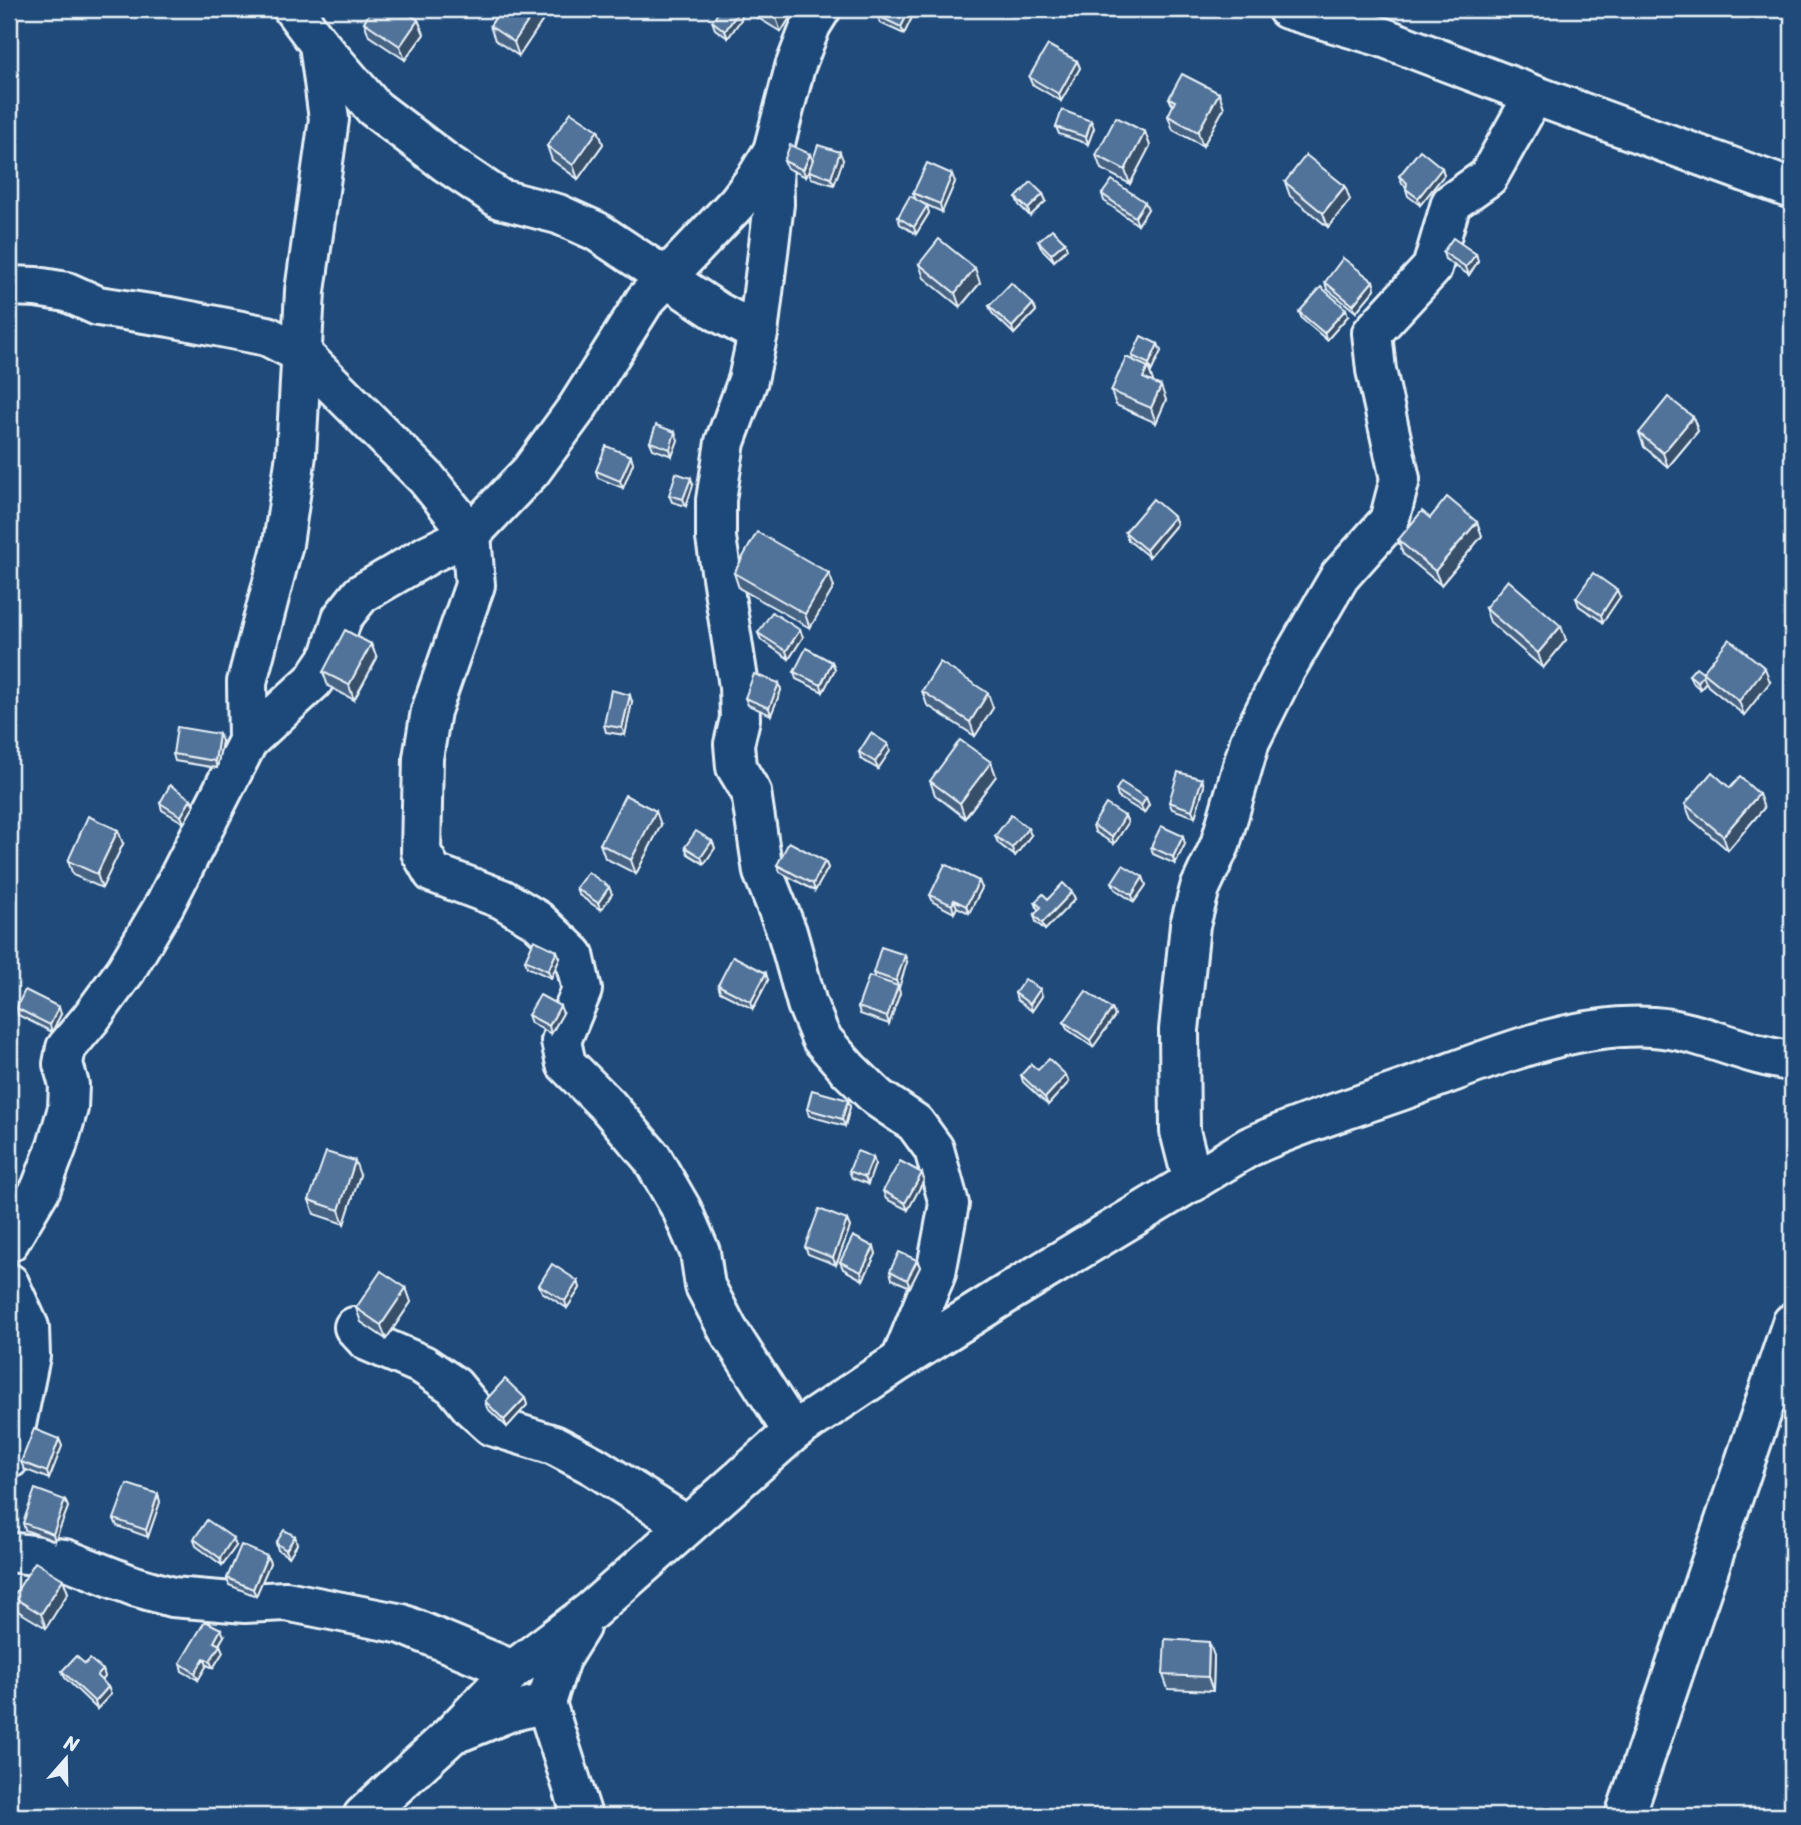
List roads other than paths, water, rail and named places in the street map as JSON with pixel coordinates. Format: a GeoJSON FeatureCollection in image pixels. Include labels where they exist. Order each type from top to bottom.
{"type":"FeatureCollection","features":[{"type":"Feature","properties":{"kind":"street"},"geometry":{"type":"LineString","coordinates":[[293,9],[374,108],[444,162],[500,199],[558,214],[596,231],[718,312],[758,333]]}},
{"type":"Feature","properties":{"kind":"street"},"geometry":{"type":"LineString","coordinates":[[821,9],[811,25],[795,68],[773,151],[774,204],[758,333],[748,380],[725,442],[716,500],[716,538],[739,686],[740,719],[734,744],[736,767],[751,792],[763,872],[787,932],[807,1004],[821,1038],[849,1070],[877,1098],[915,1123],[934,1149],[949,1205],[936,1273],[901,1360]]}},
{"type":"Feature","properties":{"kind":"street"},"geometry":{"type":"LineString","coordinates":[[1287,9],[1382,37],[1792,189]]}},
{"type":"Feature","properties":{"kind":"street"},"geometry":{"type":"LineString","coordinates":[[1349,9],[1382,37]]}},
{"type":"Feature","properties":{"kind":"street"},"geometry":{"type":"LineString","coordinates":[[248,741],[247,682],[283,544],[296,455],[305,291],[329,119],[319,44]]}},
{"type":"Feature","properties":{"kind":"street"},"geometry":{"type":"LineString","coordinates":[[1193,1182],[1180,1131],[1179,1030],[1190,925],[1200,888],[1220,845],[1250,741],[1286,669],[1340,576],[1389,521],[1401,479],[1376,370],[1372,333],[1432,268],[1451,203],[1488,177],[1534,95]]}},
{"type":"Feature","properties":{"kind":"street"},"geometry":{"type":"LineString","coordinates":[[9,1242],[41,1188],[57,1146],[68,1108],[69,1084],[63,1064],[66,1048],[107,996],[159,913],[248,741],[313,681],[330,656],[342,618],[360,594],[429,554],[471,534],[531,471],[577,408],[645,300],[737,203],[773,151]]}},
{"type":"Feature","properties":{"kind":"street"},"geometry":{"type":"LineString","coordinates":[[9,286],[67,292],[98,306],[267,336],[302,354],[426,478],[471,534],[475,585],[431,711],[423,758],[421,852],[433,873],[502,899],[537,920],[574,955],[582,989],[561,1041],[566,1065],[608,1106],[652,1158],[682,1210],[701,1252],[705,1286],[728,1330],[793,1432]]}},
{"type":"Feature","properties":{"kind":"street"},"geometry":{"type":"LineString","coordinates":[[363,1816],[450,1736],[513,1670],[591,1611],[793,1432],[901,1360],[1249,1147],[1280,1133],[1575,1033],[1622,1026],[1657,1027],[1792,1061]]}},
{"type":"Feature","properties":{"kind":"street"},"geometry":{"type":"LineString","coordinates":[[9,1283],[29,1327],[30,1356],[9,1459]]}},
{"type":"Feature","properties":{"kind":"street"},"geometry":{"type":"LineString","coordinates":[[1625,1816],[1792,1323]]}},
{"type":"Feature","properties":{"kind":"street"},"geometry":{"type":"LineString","coordinates":[[354,1327],[367,1341],[423,1365],[454,1386],[472,1408],[492,1426],[554,1445],[594,1466],[687,1525]]}},
{"type":"Feature","properties":{"kind":"street"},"geometry":{"type":"LineString","coordinates":[[9,1552],[65,1559],[134,1586],[172,1597],[245,1603],[286,1601],[402,1624],[513,1670]]}},
{"type":"Feature","properties":{"kind":"street"},"geometry":{"type":"LineString","coordinates":[[582,1816],[546,1703],[560,1659],[591,1611]]}},
{"type":"Feature","properties":{"kind":"street"},"geometry":{"type":"LineString","coordinates":[[450,1736],[509,1712],[546,1703]]}}]}
